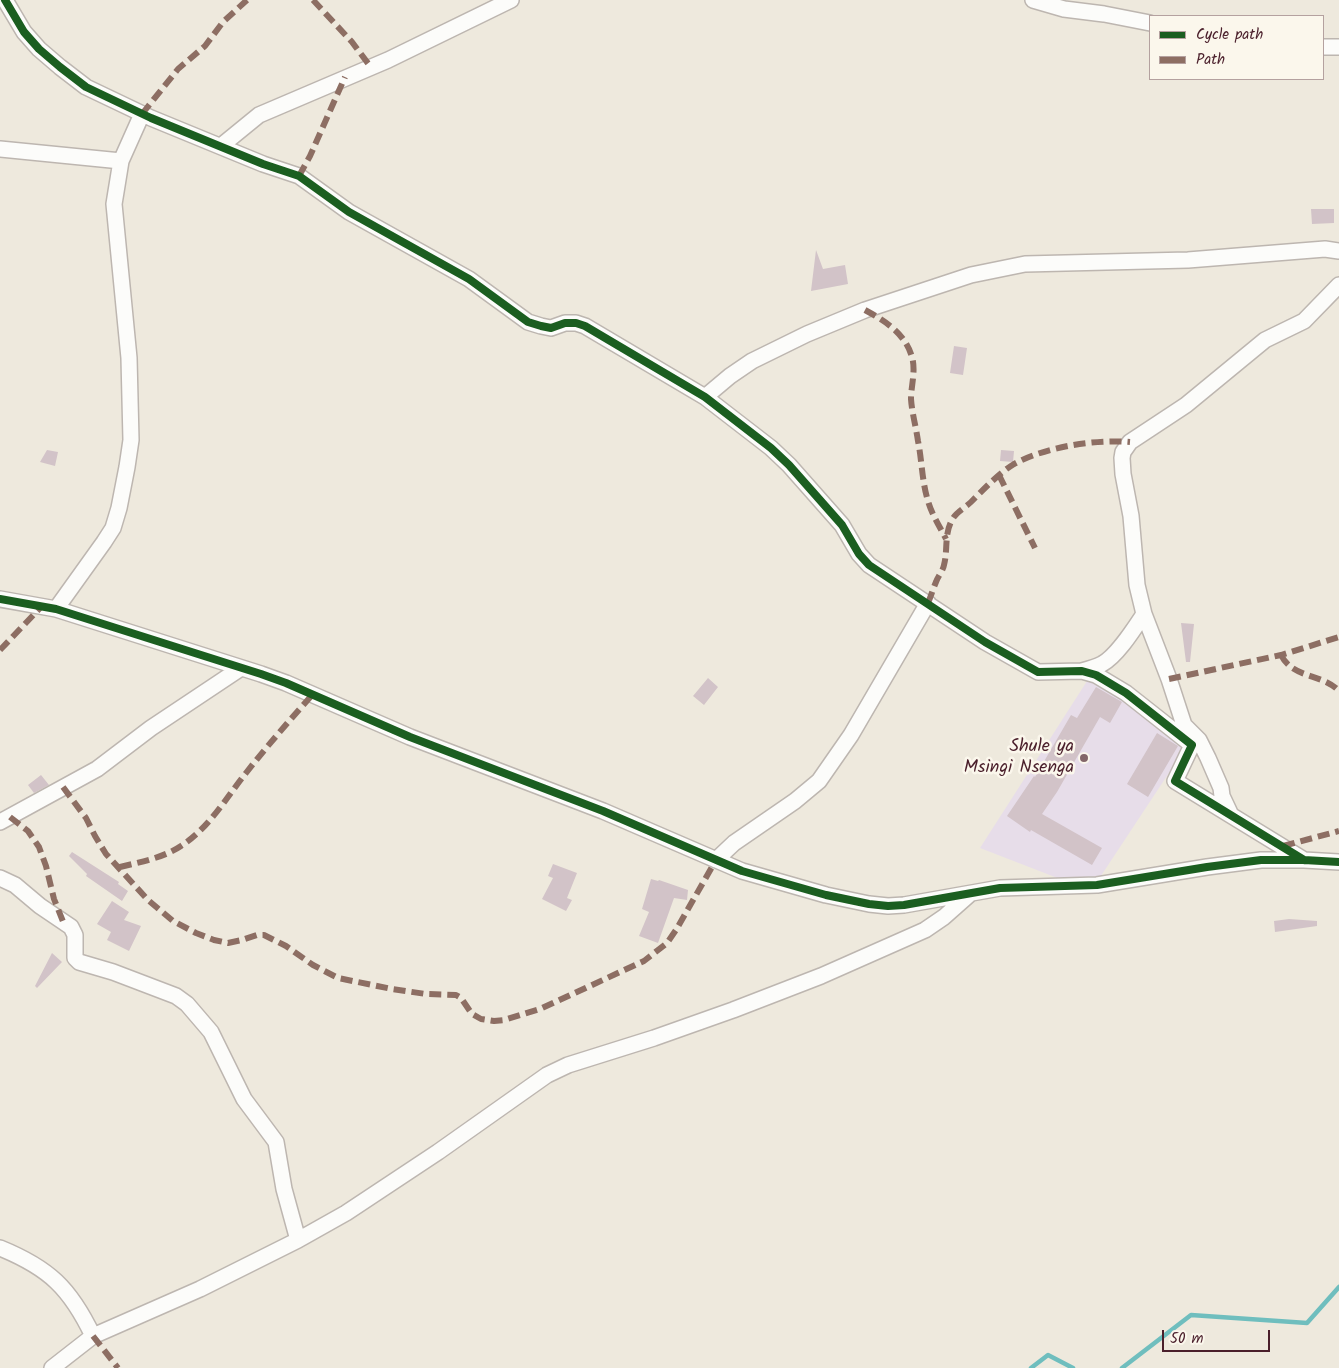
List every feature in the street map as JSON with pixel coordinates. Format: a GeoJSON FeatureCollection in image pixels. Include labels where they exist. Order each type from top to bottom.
{"type":"FeatureCollection","features":[{"type":"Feature","properties":{"kind":"street"},"geometry":{"type":"LineString","coordinates":[[5,0],[24,32],[39,49],[86,87],[142,114],[263,164],[299,176],[349,212],[469,279],[528,322],[552,328],[565,323],[576,323],[585,326],[705,396],[771,448],[789,465],[842,525],[859,554],[869,565],[985,642],[1038,672],[1082,671],[1096,675],[1126,693],[1192,745],[1175,781],[1304,860]]}},
{"type":"Feature","properties":{"kind":"street"},"geometry":{"type":"LineString","coordinates":[[221,146],[259,115],[388,60],[511,0]]}},
{"type":"Feature","properties":{"kind":"street"},"geometry":{"type":"LineString","coordinates":[[1033,0],[1064,9],[1149,23]]}},
{"type":"Feature","properties":{"kind":"street"},"geometry":{"type":"LineString","coordinates":[[1324,47],[1339,47]]}},
{"type":"Feature","properties":{"kind":"street"},"geometry":{"type":"LineString","coordinates":[[56,609],[113,528],[127,466],[130,440],[129,358],[114,204],[121,161],[142,114]]}},
{"type":"Feature","properties":{"kind":"street"},"geometry":{"type":"LineString","coordinates":[[0,149],[121,161]]}},
{"type":"Feature","properties":{"kind":"street"},"geometry":{"type":"LineString","coordinates":[[705,396],[752,361],[807,334],[873,308],[971,274],[1025,264],[1188,260],[1318,250],[1339,251]]}},
{"type":"Feature","properties":{"kind":"street"},"geometry":{"type":"LineString","coordinates":[[1230,814],[1222,796],[1222,788],[1199,740],[1184,725],[1144,614],[1137,585],[1131,516],[1122,458],[1126,447],[1140,434],[1186,405],[1259,344],[1304,321],[1339,286]]}},
{"type":"Feature","properties":{"kind":"street"},"geometry":{"type":"LineString","coordinates":[[0,599],[56,609],[286,682],[410,737],[603,811],[742,871],[817,893],[888,906],[1000,888],[1097,885],[1262,860],[1339,862]]}},
{"type":"Feature","properties":{"kind":"street"},"geometry":{"type":"LineString","coordinates":[[716,860],[734,843],[795,801],[819,781],[851,735],[928,604]]}},
{"type":"Feature","properties":{"kind":"street"},"geometry":{"type":"LineString","coordinates":[[1082,671],[1108,660],[1133,631],[1144,614]]}},
{"type":"Feature","properties":{"kind":"street"},"geometry":{"type":"LineString","coordinates":[[3,816],[97,769],[151,728],[241,668]]}},
{"type":"Feature","properties":{"kind":"street"},"geometry":{"type":"LineString","coordinates":[[0,878],[15,885],[40,906],[71,927],[75,936],[75,958],[79,962],[163,990],[187,1004],[211,1032],[244,1100],[276,1142],[284,1189],[298,1240]]}},
{"type":"Feature","properties":{"kind":"street"},"geometry":{"type":"LineString","coordinates":[[52,1368],[93,1336],[200,1290],[346,1213],[554,1072],[568,1065],[654,1038],[733,1010],[812,980],[889,947],[925,930],[944,917],[972,892]]}},
{"type":"Feature","properties":{"kind":"street"},"geometry":{"type":"LineString","coordinates":[[0,1248],[38,1266],[59,1283],[74,1302],[93,1336]]}},
{"type":"Feature","properties":{"kind":"shaded area"},"geometry":{"type":"Polygon","coordinates":[[[1089,678],[1188,744],[1089,894],[1073,884],[980,848],[1089,678]]]}},
{"type":"Feature","properties":{"kind":"building"},"geometry":{"type":"Polygon","coordinates":[[[1311,209],[1334,209],[1334,223],[1312,224],[1311,209]]]}},
{"type":"Feature","properties":{"kind":"building"},"geometry":{"type":"Polygon","coordinates":[[[816,250],[823,269],[845,265],[848,284],[811,291],[816,250]]]}},
{"type":"Feature","properties":{"kind":"building"},"geometry":{"type":"Polygon","coordinates":[[[954,346],[967,348],[963,375],[950,373],[954,346]]]}},
{"type":"Feature","properties":{"kind":"building"},"geometry":{"type":"Polygon","coordinates":[[[47,450],[58,452],[55,466],[40,462],[47,450]]]}},
{"type":"Feature","properties":{"kind":"building"},"geometry":{"type":"Polygon","coordinates":[[[1001,450],[1014,451],[1013,462],[1000,461],[1001,450]]]}},
{"type":"Feature","properties":{"kind":"building"},"geometry":{"type":"Polygon","coordinates":[[[1181,623],[1194,624],[1190,662],[1186,662],[1181,623]]]}},
{"type":"Feature","properties":{"kind":"building"},"geometry":{"type":"Polygon","coordinates":[[[708,678],[718,687],[704,705],[693,696],[708,678]]]}},
{"type":"Feature","properties":{"kind":"building"},"geometry":{"type":"Polygon","coordinates":[[[1096,687],[1122,702],[1110,723],[1100,717],[1057,792],[1042,814],[1102,848],[1092,865],[1031,830],[1030,832],[1007,816],[1035,777],[1071,715],[1077,718],[1096,687]]]}},
{"type":"Feature","properties":{"kind":"building"},"geometry":{"type":"Polygon","coordinates":[[[1157,733],[1178,746],[1148,797],[1127,784],[1157,733]]]}},
{"type":"Feature","properties":{"kind":"building"},"geometry":{"type":"Polygon","coordinates":[[[41,775],[49,785],[34,793],[28,785],[41,775]]]}},
{"type":"Feature","properties":{"kind":"building"},"geometry":{"type":"Polygon","coordinates":[[[72,852],[119,882],[118,884],[128,891],[122,901],[86,876],[87,874],[69,856],[72,852]]]}},
{"type":"Feature","properties":{"kind":"building"},"geometry":{"type":"Polygon","coordinates":[[[553,864],[577,873],[567,898],[572,900],[566,911],[542,899],[553,878],[548,876],[553,864]]]}},
{"type":"Feature","properties":{"kind":"building"},"geometry":{"type":"Polygon","coordinates":[[[651,879],[688,890],[687,900],[674,898],[658,943],[639,936],[649,912],[642,909],[651,879]]]}},
{"type":"Feature","properties":{"kind":"building"},"geometry":{"type":"Polygon","coordinates":[[[112,901],[129,912],[124,920],[141,926],[129,951],[107,940],[111,932],[97,924],[112,901]]]}},
{"type":"Feature","properties":{"kind":"building"},"geometry":{"type":"Polygon","coordinates":[[[1289,919],[1317,921],[1317,926],[1275,932],[1274,921],[1289,919]]]}},
{"type":"Feature","properties":{"kind":"building"},"geometry":{"type":"Polygon","coordinates":[[[52,953],[62,962],[37,988],[35,986],[52,953]]]}},
{"type":"Feature","properties":{"kind":"waterway"},"geometry":{"type":"LineString","coordinates":[[1122,1368],[1191,1315],[1307,1323],[1339,1287]]}},
{"type":"Feature","properties":{"kind":"waterway"},"geometry":{"type":"LineString","coordinates":[[1031,1368],[1048,1355],[1073,1368]]}},
{"type":"Feature","properties":{"kind":"marked path"},"geometry":{"type":"LineString","coordinates":[[142,114],[178,69],[205,46],[223,22],[247,0]]}},
{"type":"Feature","properties":{"kind":"marked path"},"geometry":{"type":"LineString","coordinates":[[313,0],[352,42],[370,66]]}},
{"type":"Feature","properties":{"kind":"marked path"},"geometry":{"type":"LineString","coordinates":[[299,176],[310,156],[345,77]]}},
{"type":"Feature","properties":{"kind":"marked path"},"geometry":{"type":"LineString","coordinates":[[865,310],[887,323],[899,334],[905,341],[912,357],[911,399],[924,486],[932,511],[946,539]]}},
{"type":"Feature","properties":{"kind":"marked path"},"geometry":{"type":"LineString","coordinates":[[928,603],[943,567],[947,536],[952,520],[958,512],[1002,472],[1026,458],[1055,449],[1086,443],[1130,442]]}},
{"type":"Feature","properties":{"kind":"marked path"},"geometry":{"type":"LineString","coordinates":[[999,475],[1035,548]]}},
{"type":"Feature","properties":{"kind":"marked path"},"geometry":{"type":"LineString","coordinates":[[0,650],[41,607]]}},
{"type":"Feature","properties":{"kind":"marked path"},"geometry":{"type":"LineString","coordinates":[[1169,679],[1281,655],[1339,637]]}},
{"type":"Feature","properties":{"kind":"marked path"},"geometry":{"type":"LineString","coordinates":[[1281,655],[1286,663],[1293,668],[1324,681],[1339,691]]}},
{"type":"Feature","properties":{"kind":"marked path"},"geometry":{"type":"LineString","coordinates":[[120,867],[167,854],[200,831],[262,753],[313,694]]}},
{"type":"Feature","properties":{"kind":"marked path"},"geometry":{"type":"LineString","coordinates":[[63,787],[86,818],[106,854],[148,900],[173,921],[196,933],[228,943],[257,935],[264,935],[286,946],[313,965],[338,978],[426,994],[456,995],[461,998],[472,1014],[481,1019],[494,1021],[504,1020],[540,1009],[644,961],[667,943],[716,860]]}},
{"type":"Feature","properties":{"kind":"marked path"},"geometry":{"type":"LineString","coordinates":[[10,817],[28,831],[39,847],[54,899],[64,924]]}},
{"type":"Feature","properties":{"kind":"marked path"},"geometry":{"type":"LineString","coordinates":[[1283,846],[1339,831]]}},
{"type":"Feature","properties":{"kind":"marked path"},"geometry":{"type":"LineString","coordinates":[[93,1336],[118,1368]]}},
{"type":"Feature","properties":{"kind":"cycle path"},"geometry":{"type":"LineString","coordinates":[[5,0],[24,32],[39,49],[86,87],[151,118],[263,164],[299,176],[349,212],[469,279],[528,322],[551,328],[565,323],[576,323],[585,326],[705,397],[771,448],[789,465],[842,525],[859,554],[869,565],[985,642],[1038,672],[1082,671],[1096,675],[1126,693],[1192,745],[1175,781],[1304,860]]}},
{"type":"Feature","properties":{"kind":"cycle path"},"geometry":{"type":"LineString","coordinates":[[0,599],[56,609],[261,674],[410,737],[603,811],[742,871],[826,895],[869,904],[904,905],[1000,888],[1097,885],[1261,860],[1339,862]]}},
{"type":"Feature","properties":{"kind":"place","name":"Shule ya Msingi Nsenga"},"geometry":{"type":"Point","coordinates":[1084,758]}}]}
